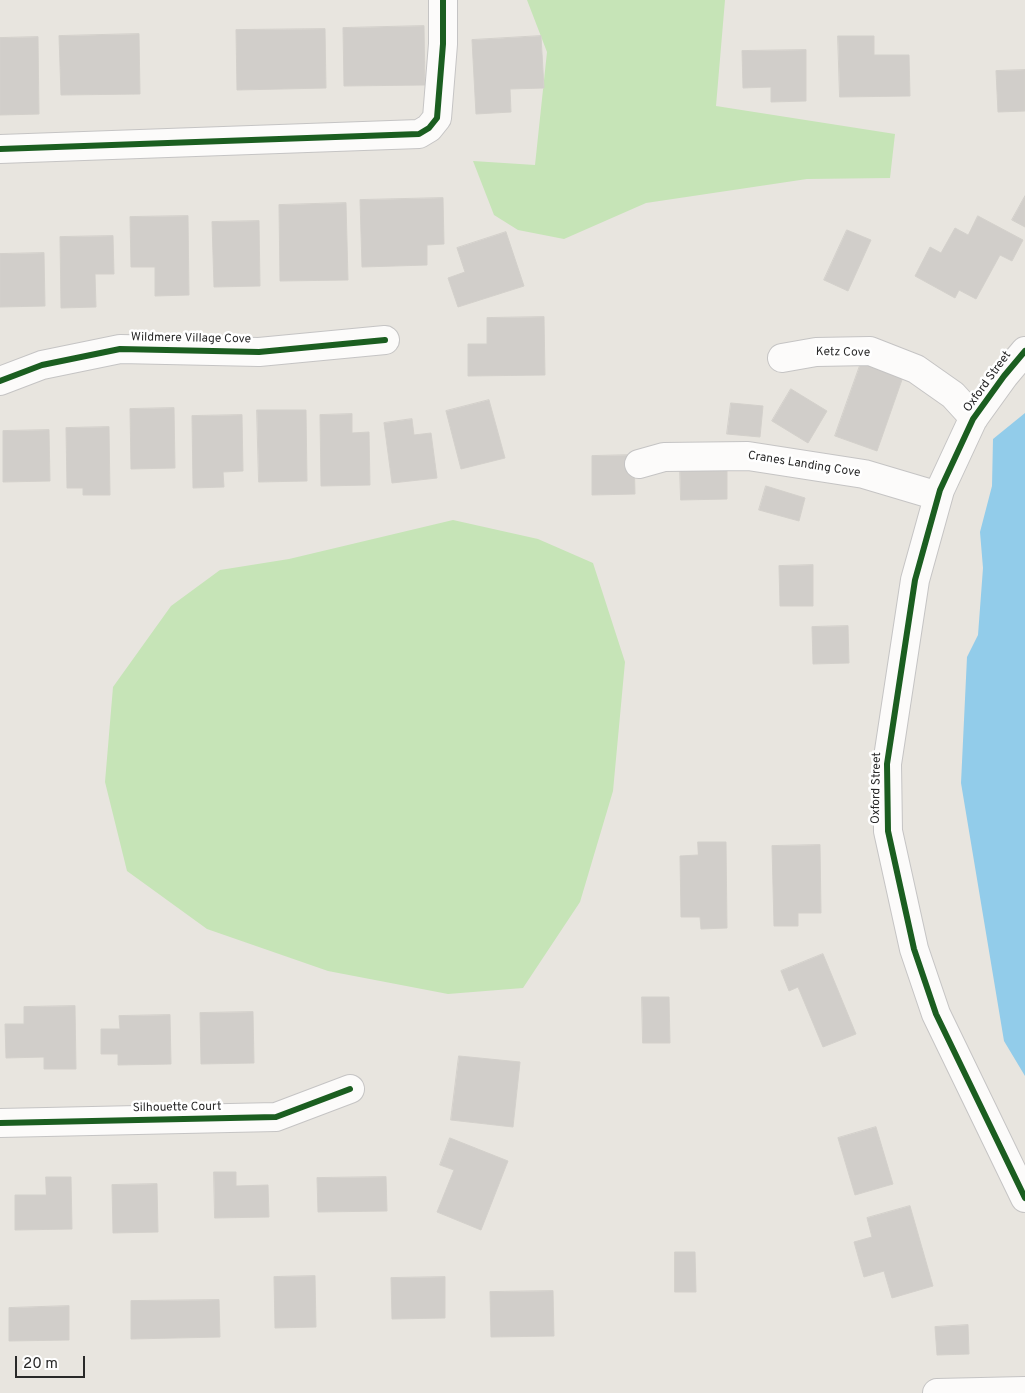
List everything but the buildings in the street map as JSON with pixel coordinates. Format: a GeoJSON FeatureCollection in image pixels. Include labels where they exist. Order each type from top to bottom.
{"type":"FeatureCollection","features":[{"type":"Feature","properties":{"kind":"street"},"geometry":{"type":"LineString","coordinates":[[0,149],[419,134],[429,128],[437,118],[443,44],[443,0]]}},
{"type":"Feature","properties":{"kind":"street","name":"Wildmere Village Cove"},"geometry":{"type":"LineString","coordinates":[[0,381],[42,365],[120,349],[259,352],[385,340]]}},
{"type":"Feature","properties":{"kind":"street","name":"Ketz Cove"},"geometry":{"type":"LineString","coordinates":[[782,358],[816,352],[870,351],[916,369],[953,395],[974,418]]}},
{"type":"Feature","properties":{"kind":"street","name":"Oxford Street"},"geometry":{"type":"LineString","coordinates":[[1025,351],[1004,376],[974,418],[938,496],[915,580],[887,764],[888,830],[914,949],[936,1014],[1025,1198]]}},
{"type":"Feature","properties":{"kind":"street","name":"Cranes Landing Cove"},"geometry":{"type":"LineString","coordinates":[[639,464],[664,457],[748,456],[864,474],[938,496]]}},
{"type":"Feature","properties":{"kind":"street","name":"Silhouette Court"},"geometry":{"type":"LineString","coordinates":[[0,1123],[276,1117],[350,1089]]}},
{"type":"Feature","properties":{"kind":"street"},"geometry":{"type":"LineString","coordinates":[[937,1393],[1025,1392]]}},
{"type":"Feature","properties":{"kind":"green space"},"geometry":{"type":"Polygon","coordinates":[[[527,0],[725,0],[716,106],[895,134],[890,178],[807,179],[646,203],[564,239],[518,230],[494,215],[473,161],[535,165],[547,52],[527,0]]]}},
{"type":"Feature","properties":{"kind":"green space"},"geometry":{"type":"Polygon","coordinates":[[[453,520],[538,539],[593,563],[625,662],[613,791],[580,902],[523,988],[448,994],[328,971],[207,929],[127,871],[105,782],[113,687],[171,606],[220,570],[289,559],[453,520]]]}},
{"type":"Feature","properties":{"kind":"water"},"geometry":{"type":"Polygon","coordinates":[[[1025,413],[1025,1076],[1004,1041],[961,783],[967,657],[978,635],[983,568],[980,532],[992,486],[993,439],[1025,413]]]}},
{"type":"Feature","properties":{"kind":"cycle path"},"geometry":{"type":"LineString","coordinates":[[0,149],[419,134],[429,128],[437,118],[443,44],[443,0]]}},
{"type":"Feature","properties":{"kind":"cycle path"},"geometry":{"type":"LineString","coordinates":[[0,381],[42,365],[120,349],[259,352],[385,340]]}},
{"type":"Feature","properties":{"kind":"cycle path"},"geometry":{"type":"LineString","coordinates":[[1025,351],[973,419],[940,490],[915,580],[887,764],[888,831],[914,949],[936,1014],[1025,1198]]}},
{"type":"Feature","properties":{"kind":"cycle path"},"geometry":{"type":"LineString","coordinates":[[0,1123],[276,1117],[350,1089]]}}]}
